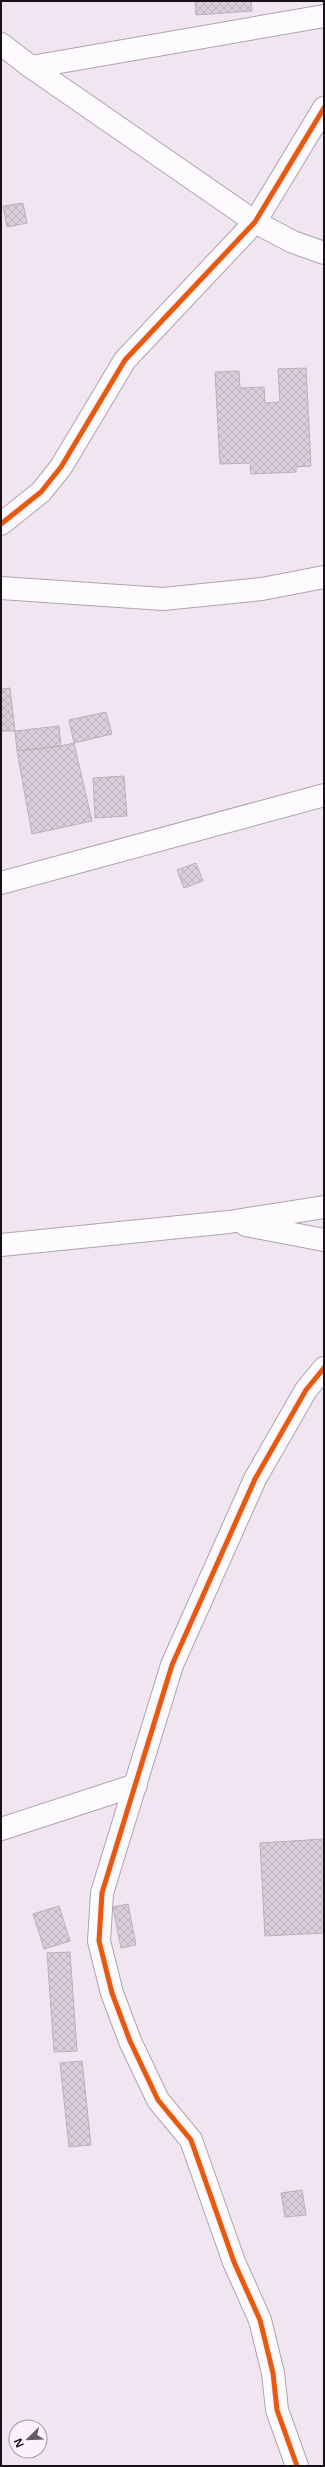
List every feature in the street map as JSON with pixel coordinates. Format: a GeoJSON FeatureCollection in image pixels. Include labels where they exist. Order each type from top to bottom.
{"type":"FeatureCollection","features":[{"type":"Feature","properties":{"kind":"street"},"geometry":{"type":"LineString","coordinates":[[31,68],[324,16]]}},
{"type":"Feature","properties":{"kind":"street"},"geometry":{"type":"LineString","coordinates":[[1,44],[31,68],[255,222],[293,242],[324,253]]}},
{"type":"Feature","properties":{"kind":"street"},"geometry":{"type":"LineString","coordinates":[[1,524],[41,492],[60,467],[125,360],[255,222],[324,108]]}},
{"type":"Feature","properties":{"kind":"street"},"geometry":{"type":"LineString","coordinates":[[1,588],[163,599],[262,589],[324,577]]}},
{"type":"Feature","properties":{"kind":"street"},"geometry":{"type":"LineString","coordinates":[[1,883],[324,795]]}},
{"type":"Feature","properties":{"kind":"street"},"geometry":{"type":"LineString","coordinates":[[1,1245],[229,1222],[324,1207]]}},
{"type":"Feature","properties":{"kind":"street"},"geometry":{"type":"LineString","coordinates":[[229,1222],[324,1240]]}},
{"type":"Feature","properties":{"kind":"street"},"geometry":{"type":"LineString","coordinates":[[297,2466],[278,2410],[273,2373],[260,2320],[234,2262],[191,2140],[158,2100],[130,2041],[112,1993],[99,1941],[102,1893],[172,1665],[252,1486],[306,1390],[324,1368]]}},
{"type":"Feature","properties":{"kind":"street"},"geometry":{"type":"LineString","coordinates":[[1,1829],[136,1785]]}},
{"type":"Feature","properties":{"kind":"building"},"geometry":{"type":"Polygon","coordinates":[[[195,1],[251,1],[252,11],[196,15],[195,1]]]}},
{"type":"Feature","properties":{"kind":"building"},"geometry":{"type":"Polygon","coordinates":[[[23,203],[27,223],[7,227],[3,206],[23,203]]]}},
{"type":"Feature","properties":{"kind":"building"},"geometry":{"type":"Polygon","coordinates":[[[306,368],[311,466],[296,467],[296,472],[251,474],[250,463],[220,464],[215,372],[239,371],[240,388],[264,387],[265,403],[280,402],[278,369],[306,368]]]}},
{"type":"Feature","properties":{"kind":"building"},"geometry":{"type":"Polygon","coordinates":[[[10,688],[15,731],[1,731],[1,689],[10,688]]]}},
{"type":"Feature","properties":{"kind":"building"},"geometry":{"type":"Polygon","coordinates":[[[106,712],[112,734],[74,743],[69,720],[106,712]]]}},
{"type":"Feature","properties":{"kind":"building"},"geometry":{"type":"Polygon","coordinates":[[[59,726],[61,746],[17,751],[15,731],[59,726]]]}},
{"type":"Feature","properties":{"kind":"building"},"geometry":{"type":"Polygon","coordinates":[[[74,743],[92,821],[32,834],[17,751],[74,743]]]}},
{"type":"Feature","properties":{"kind":"building"},"geometry":{"type":"Polygon","coordinates":[[[124,776],[127,816],[95,818],[93,778],[124,776]]]}},
{"type":"Feature","properties":{"kind":"building"},"geometry":{"type":"Polygon","coordinates":[[[196,863],[203,881],[184,888],[177,870],[196,863]]]}},
{"type":"Feature","properties":{"kind":"building"},"geometry":{"type":"Polygon","coordinates":[[[324,1839],[324,1933],[265,1936],[260,1843],[324,1839]]]}},
{"type":"Feature","properties":{"kind":"building"},"geometry":{"type":"Polygon","coordinates":[[[128,1904],[136,1945],[121,1948],[113,1907],[128,1904]]]}},
{"type":"Feature","properties":{"kind":"building"},"geometry":{"type":"Polygon","coordinates":[[[59,1906],[70,1941],[44,1949],[33,1914],[59,1906]]]}},
{"type":"Feature","properties":{"kind":"building"},"geometry":{"type":"Polygon","coordinates":[[[70,1952],[77,2051],[54,2052],[47,1953],[70,1952]]]}},
{"type":"Feature","properties":{"kind":"building"},"geometry":{"type":"Polygon","coordinates":[[[82,2061],[91,2145],[69,2147],[60,2063],[82,2061]]]}},
{"type":"Feature","properties":{"kind":"building"},"geometry":{"type":"Polygon","coordinates":[[[302,2190],[306,2215],[285,2217],[281,2193],[302,2190]]]}},
{"type":"Feature","properties":{"kind":"cycle path"},"geometry":{"type":"LineString","coordinates":[[1,524],[41,492],[61,467],[125,360],[255,222],[324,108]]}},
{"type":"Feature","properties":{"kind":"cycle path"},"geometry":{"type":"LineString","coordinates":[[297,2466],[277,2410],[273,2373],[260,2320],[234,2262],[191,2140],[158,2100],[130,2041],[112,1993],[99,1941],[102,1893],[172,1665],[255,1479],[306,1390],[324,1368]]}}]}
